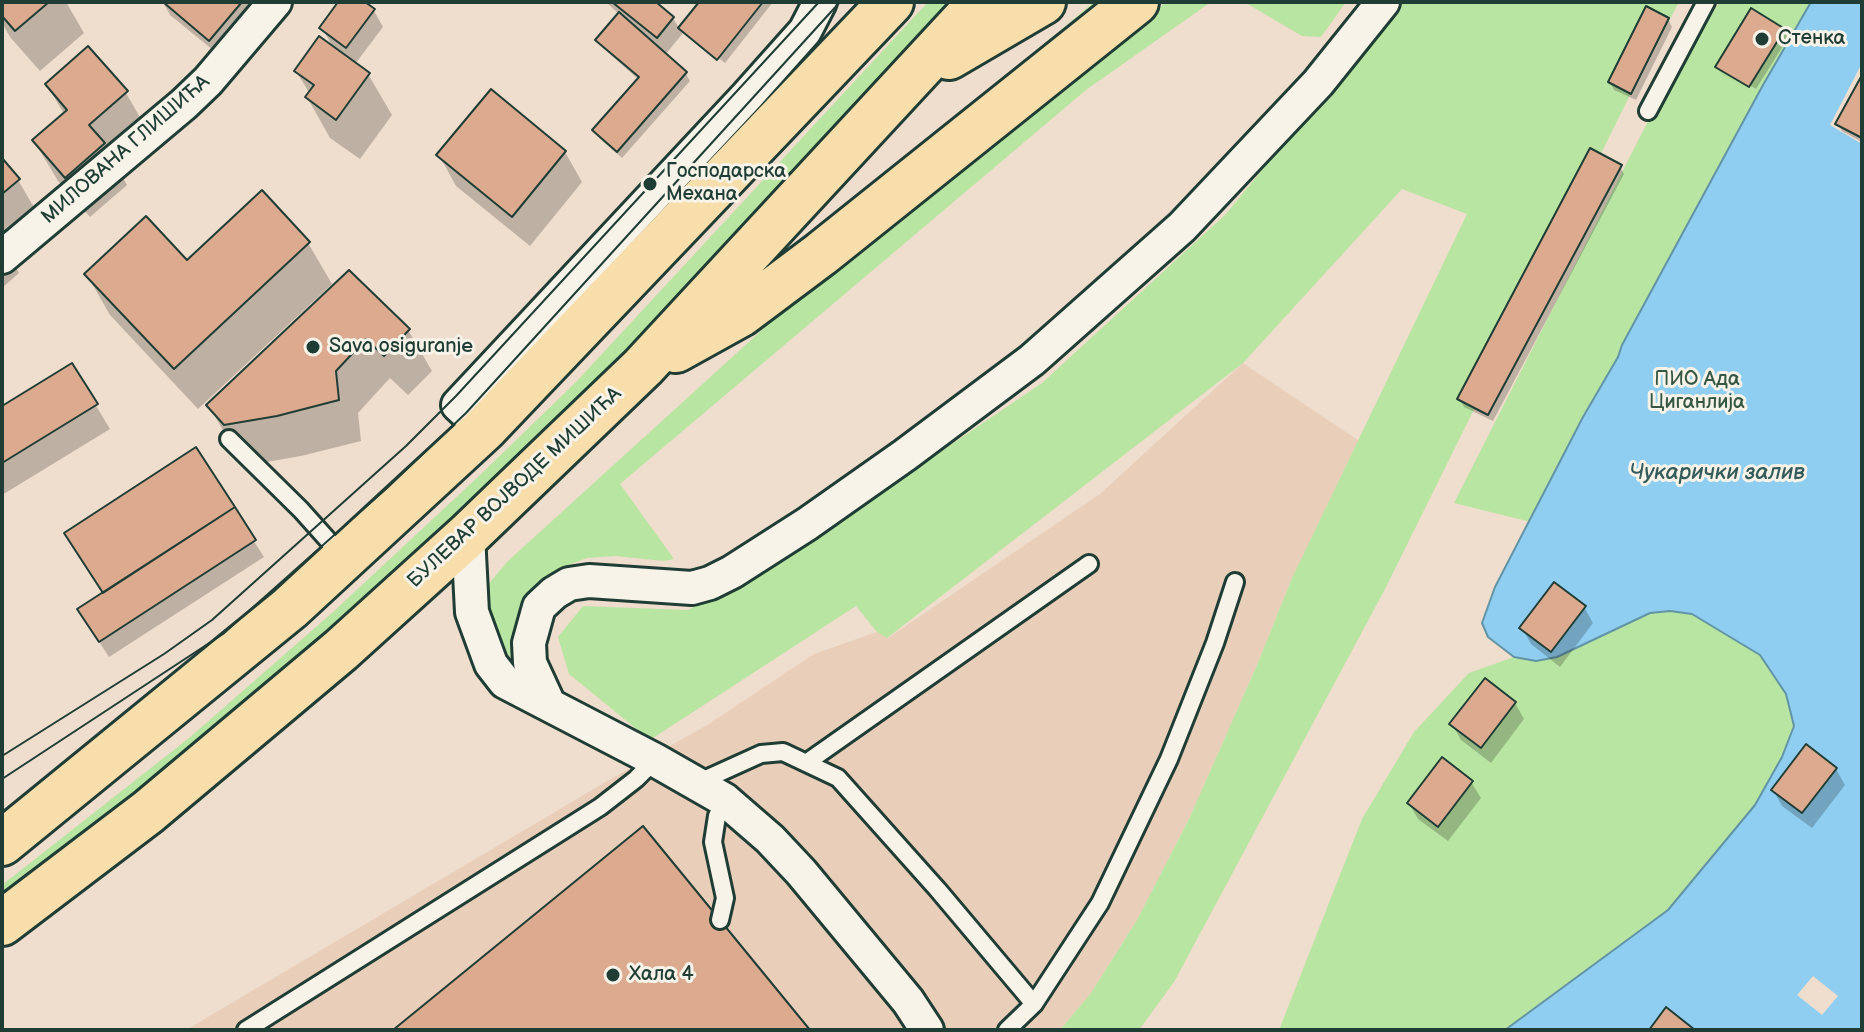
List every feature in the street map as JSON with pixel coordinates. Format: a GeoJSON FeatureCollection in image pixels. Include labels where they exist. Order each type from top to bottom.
{"type":"FeatureCollection","features":[{"type":"Feature","properties":{"kind":"main road"},"geometry":{"type":"LineString","coordinates":[[2,843],[290,608],[484,429],[891,2]]}},
{"type":"Feature","properties":{"kind":"main road","name":"БУЛЕВАР ВОЈВОДЕ МИШИЋА"},"geometry":{"type":"LineString","coordinates":[[2,923],[148,812],[341,650],[468,535],[643,367],[981,2]]}},
{"type":"Feature","properties":{"kind":"main road"},"geometry":{"type":"LineString","coordinates":[[909,80],[1043,2]]}},
{"type":"Feature","properties":{"kind":"main road"},"geometry":{"type":"LineString","coordinates":[[643,367],[752,306],[866,220],[1136,2]]}},
{"type":"Feature","properties":{"kind":"street","name":"МИЛОВАНА ГЛИШИЋА"},"geometry":{"type":"LineString","coordinates":[[2,257],[184,104],[208,81],[275,2]]}},
{"type":"Feature","properties":{"kind":"street"},"geometry":{"type":"LineString","coordinates":[[484,429],[458,405],[747,96],[805,31],[820,2]]}},
{"type":"Feature","properties":{"kind":"street"},"geometry":{"type":"LineString","coordinates":[[548,702],[530,663],[529,643],[539,607],[554,593],[569,584],[589,581],[692,588],[710,583],[807,524],[905,455],[1032,360],[1182,227],[1318,83],[1383,2]]}},
{"type":"Feature","properties":{"kind":"street"},"geometry":{"type":"LineString","coordinates":[[468,535],[472,612],[491,664],[505,682],[548,702],[725,800],[770,839],[801,872],[908,1001],[927,1030]]}},
{"type":"Feature","properties":{"kind":"lane"},"geometry":{"type":"LineString","coordinates":[[1648,111],[1706,2]]}},
{"type":"Feature","properties":{"kind":"lane"},"geometry":{"type":"LineString","coordinates":[[229,439],[301,510],[345,559]]}},
{"type":"Feature","properties":{"kind":"lane"},"geometry":{"type":"LineString","coordinates":[[806,763],[1089,564]]}},
{"type":"Feature","properties":{"kind":"lane"},"geometry":{"type":"LineString","coordinates":[[1007,1030],[1034,1004],[1100,903],[1163,774],[1215,643],[1235,582]]}},
{"type":"Feature","properties":{"kind":"lane"},"geometry":{"type":"LineString","coordinates":[[697,783],[761,754],[783,752],[838,778],[1034,1004]]}},
{"type":"Feature","properties":{"kind":"lane"},"geometry":{"type":"LineString","coordinates":[[246,1030],[600,807],[655,760]]}},
{"type":"Feature","properties":{"kind":"lane"},"geometry":{"type":"LineString","coordinates":[[720,920],[725,898],[713,842],[717,816],[725,800]]}},
{"type":"Feature","properties":{"kind":"shaded area"},"geometry":{"type":"Polygon","coordinates":[[[1243,363],[1359,441],[1292,578],[1189,819],[1137,920],[1091,993],[1060,1030],[186,1030],[709,724],[814,654],[877,632],[888,638],[1100,494],[1243,363]]]}},
{"type":"Feature","properties":{"kind":"green space"},"geometry":{"type":"Polygon","coordinates":[[[928,2],[955,2],[633,347],[435,540],[187,760],[2,900],[2,885],[189,738],[333,612],[576,382],[928,2]]]}},
{"type":"Feature","properties":{"kind":"green space"},"geometry":{"type":"Polygon","coordinates":[[[1094,2],[1106,2],[1021,63],[1094,2]]]}},
{"type":"Feature","properties":{"kind":"green space"},"geometry":{"type":"Polygon","coordinates":[[[1166,2],[1211,2],[1086,90],[620,484],[674,559],[587,558],[569,565],[552,577],[522,671],[501,646],[485,588],[508,561],[817,280],[1166,2]]]}},
{"type":"Feature","properties":{"kind":"green space"},"geometry":{"type":"Polygon","coordinates":[[[1244,2],[1346,2],[1321,37],[1302,36],[1244,2]]]}},
{"type":"Feature","properties":{"kind":"green space"},"geometry":{"type":"Polygon","coordinates":[[[1399,2],[1679,2],[1384,591],[1174,982],[1139,1030],[1060,1030],[1091,993],[1137,920],[1189,819],[1292,578],[1467,214],[1402,189],[1243,363],[887,638],[877,632],[856,606],[650,740],[569,674],[558,637],[583,606],[688,610],[788,555],[1042,383],[1226,214],[1399,2]]]}},
{"type":"Feature","properties":{"kind":"green space","name":"Чукарички залив"},"geometry":{"type":"Polygon","coordinates":[[[1719,2],[1862,2],[1862,604],[1454,503],[1649,119],[1719,2]]]}},
{"type":"Feature","properties":{"kind":"green space"},"geometry":{"type":"Polygon","coordinates":[[[1670,611],[1692,614],[1760,655],[1786,694],[1794,727],[1782,757],[1755,805],[1668,910],[1505,1030],[1279,1030],[1362,819],[1414,732],[1469,673],[1514,657],[1536,661],[1650,613],[1670,611]]]}},
{"type":"Feature","properties":{"kind":"water","name":"Чукарички залив"},"geometry":{"type":"Polygon","coordinates":[[[1811,2],[1862,2],[1862,1030],[1505,1030],[1668,910],[1755,805],[1782,757],[1794,726],[1786,694],[1760,655],[1692,614],[1670,611],[1650,613],[1557,657],[1536,661],[1514,657],[1488,637],[1482,623],[1495,587],[1583,417],[1811,2]]]}},
{"type":"Feature","properties":{"kind":"pier"},"geometry":{"type":"Polygon","coordinates":[[[1862,63],[1862,144],[1830,125],[1862,63]]]}},
{"type":"Feature","properties":{"kind":"pier"},"geometry":{"type":"Polygon","coordinates":[[[1813,976],[1838,996],[1822,1015],[1797,995],[1813,976]]]}},
{"type":"Feature","properties":{"kind":"building"},"geometry":{"type":"Polygon","coordinates":[[[2,2],[49,2],[15,31],[2,16],[2,2]]]}},
{"type":"Feature","properties":{"kind":"building"},"geometry":{"type":"Polygon","coordinates":[[[163,2],[242,2],[209,41],[163,2]]]}},
{"type":"Feature","properties":{"kind":"building"},"geometry":{"type":"Polygon","coordinates":[[[338,2],[365,2],[375,9],[346,48],[319,28],[338,2]]]}},
{"type":"Feature","properties":{"kind":"building"},"geometry":{"type":"Polygon","coordinates":[[[612,2],[656,2],[674,17],[657,38],[612,2]]]}},
{"type":"Feature","properties":{"kind":"building"},"geometry":{"type":"Polygon","coordinates":[[[699,2],[763,2],[717,60],[678,28],[699,2]]]}},
{"type":"Feature","properties":{"kind":"building"},"geometry":{"type":"Polygon","coordinates":[[[1646,6],[1669,18],[1631,94],[1608,82],[1646,6]]]}},
{"type":"Feature","properties":{"kind":"building"},"geometry":{"type":"Polygon","coordinates":[[[1751,8],[1785,29],[1749,87],[1715,67],[1751,8]]]}},
{"type":"Feature","properties":{"kind":"building"},"geometry":{"type":"Polygon","coordinates":[[[619,12],[687,72],[617,152],[592,130],[639,77],[595,40],[619,12]]]}},
{"type":"Feature","properties":{"kind":"building"},"geometry":{"type":"Polygon","coordinates":[[[319,36],[370,73],[336,120],[305,97],[314,85],[294,71],[319,36]]]}},
{"type":"Feature","properties":{"kind":"building"},"geometry":{"type":"Polygon","coordinates":[[[88,46],[128,91],[89,125],[105,143],[65,178],[32,140],[67,110],[45,84],[88,46]]]}},
{"type":"Feature","properties":{"kind":"building"},"geometry":{"type":"Polygon","coordinates":[[[1862,75],[1862,138],[1835,124],[1862,75]]]}},
{"type":"Feature","properties":{"kind":"building"},"geometry":{"type":"Polygon","coordinates":[[[491,89],[566,151],[512,217],[436,155],[491,89]]]}},
{"type":"Feature","properties":{"kind":"building"},"geometry":{"type":"Polygon","coordinates":[[[1590,148],[1622,165],[1488,415],[1457,399],[1590,148]]]}},
{"type":"Feature","properties":{"kind":"building"},"geometry":{"type":"Polygon","coordinates":[[[2,158],[20,179],[2,194],[2,158]]]}},
{"type":"Feature","properties":{"kind":"building"},"geometry":{"type":"Polygon","coordinates":[[[262,190],[310,242],[174,369],[84,274],[146,216],[187,260],[262,190]]]}},
{"type":"Feature","properties":{"kind":"building","name":"Sava osiguranje"},"geometry":{"type":"Polygon","coordinates":[[[349,270],[410,329],[384,356],[366,339],[336,371],[339,400],[277,416],[224,425],[206,405],[349,270]]]}},
{"type":"Feature","properties":{"kind":"building"},"geometry":{"type":"Polygon","coordinates":[[[72,363],[98,404],[2,463],[2,406],[72,363]]]}},
{"type":"Feature","properties":{"kind":"building"},"geometry":{"type":"Polygon","coordinates":[[[196,447],[235,507],[103,593],[64,533],[196,447]]]}},
{"type":"Feature","properties":{"kind":"building"},"geometry":{"type":"Polygon","coordinates":[[[235,507],[256,540],[99,642],[77,609],[235,507]]]}},
{"type":"Feature","properties":{"kind":"building"},"geometry":{"type":"Polygon","coordinates":[[[1554,582],[1586,606],[1551,652],[1519,628],[1554,582]]]}},
{"type":"Feature","properties":{"kind":"building"},"geometry":{"type":"Polygon","coordinates":[[[1485,678],[1516,702],[1481,748],[1449,724],[1485,678]]]}},
{"type":"Feature","properties":{"kind":"building"},"geometry":{"type":"Polygon","coordinates":[[[1806,744],[1837,768],[1802,813],[1771,790],[1806,744]]]}},
{"type":"Feature","properties":{"kind":"building"},"geometry":{"type":"Polygon","coordinates":[[[1442,757],[1473,781],[1438,827],[1407,803],[1442,757]]]}},
{"type":"Feature","properties":{"kind":"building","name":"Хала 4"},"geometry":{"type":"Polygon","coordinates":[[[643,826],[810,1030],[393,1030],[643,826]]]}},
{"type":"Feature","properties":{"kind":"building"},"geometry":{"type":"Polygon","coordinates":[[[1666,1007],[1695,1030],[1649,1030],[1666,1007]]]}},
{"type":"Feature","properties":{"kind":"tram line"},"geometry":{"type":"LineString","coordinates":[[2,756],[164,654],[212,620],[406,446],[456,396],[819,2]]}},
{"type":"Feature","properties":{"kind":"tram line"},"geometry":{"type":"LineString","coordinates":[[2,779],[223,634],[386,489],[466,413],[840,2]]}},
{"type":"Feature","properties":{"kind":"place","name":"Стенка"},"geometry":{"type":"Point","coordinates":[1762,39]}},
{"type":"Feature","properties":{"kind":"place","name":"Господарска Механа"},"geometry":{"type":"Point","coordinates":[650,184]}},
{"type":"Feature","properties":{"kind":"place","name":"Sava osiguranje"},"geometry":{"type":"Point","coordinates":[313,347]}},
{"type":"Feature","properties":{"kind":"place","name":"Хала 4"},"geometry":{"type":"Point","coordinates":[613,975]}},
{"type":"Feature","properties":{"kind":"park label","name":"ПИО Ада Циганлија"},"geometry":{"type":"Point","coordinates":[1697,392]}}]}
